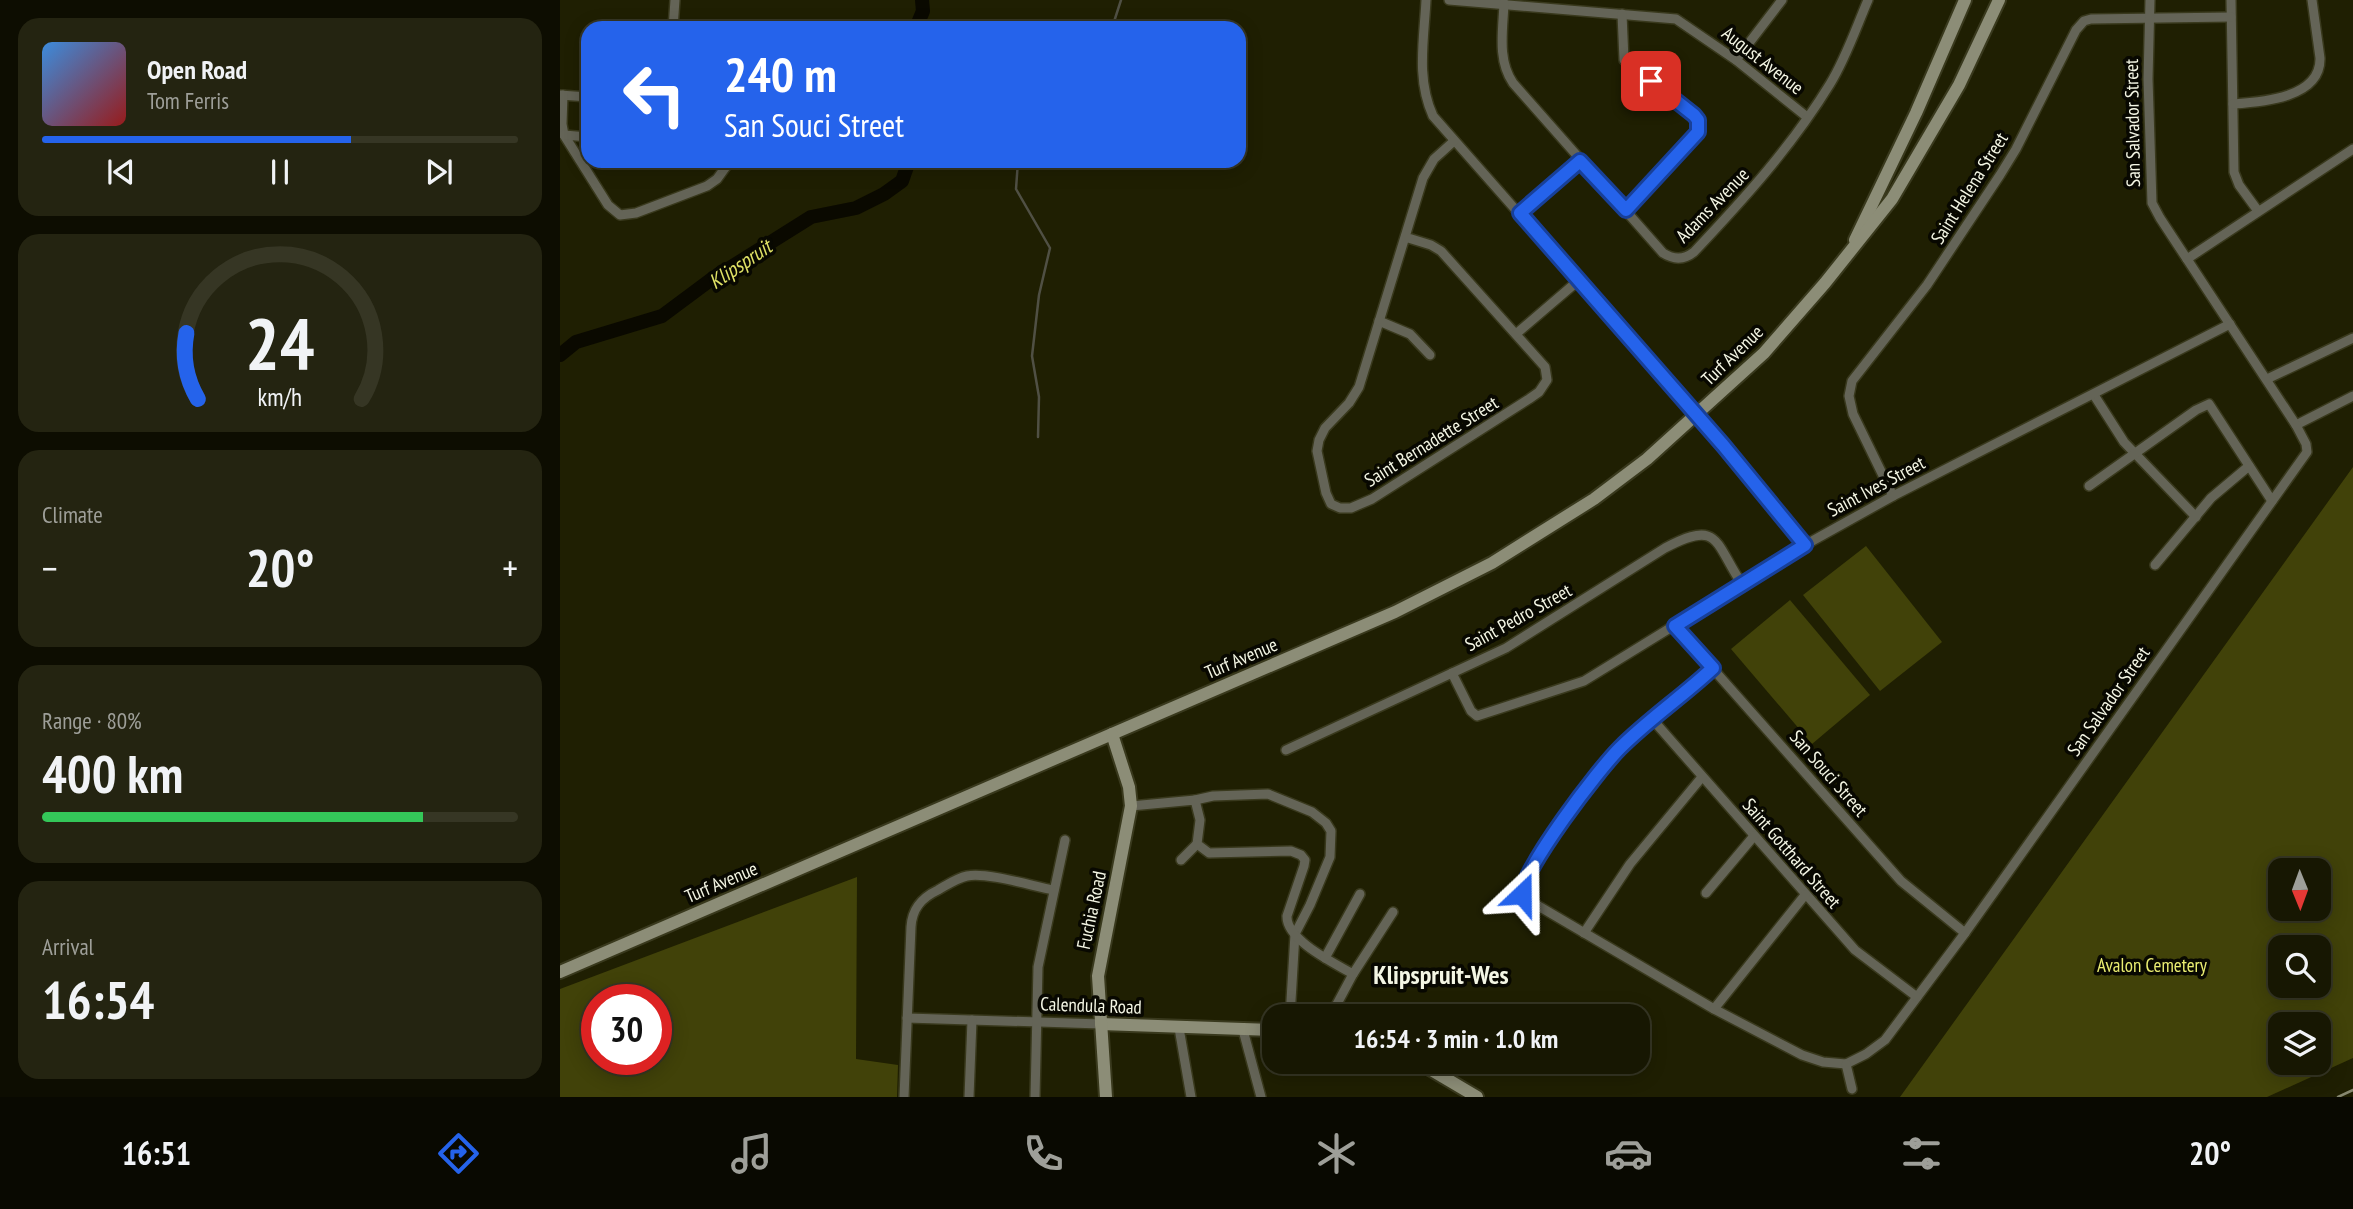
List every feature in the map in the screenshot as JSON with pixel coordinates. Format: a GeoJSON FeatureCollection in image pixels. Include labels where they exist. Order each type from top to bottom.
{"type":"FeatureCollection","features":[{"type":"Feature","properties":{"kind":"main road","name":"Turf Avenue"},"geometry":{"type":"LineString","coordinates":[[1852,247],[1916,113],[1965,0]]}},
{"type":"Feature","properties":{"kind":"main road","name":"Turf Avenue"},"geometry":{"type":"LineString","coordinates":[[560,972],[1395,612],[1492,563],[1594,499],[1647,459],[1764,353],[1872,226],[1920,155],[1959,85],[1999,0]]}},
{"type":"Feature","properties":{"kind":"main road","name":"Fuchia Road"},"geometry":{"type":"LineString","coordinates":[[1106,1097],[1099,967],[1131,806],[1129,787],[1112,734]]}},
{"type":"Feature","properties":{"kind":"main road","name":"Calendula Road"},"geometry":{"type":"LineString","coordinates":[[1101,1024],[1262,1030]]}},
{"type":"Feature","properties":{"kind":"main road"},"geometry":{"type":"LineString","coordinates":[[1438,1074],[1477,1097]]}},
{"type":"Feature","properties":{"kind":"street"},"geometry":{"type":"LineString","coordinates":[[674,21],[675,0]]}},
{"type":"Feature","properties":{"kind":"street"},"geometry":{"type":"LineString","coordinates":[[1426,0],[1422,73],[1424,90],[1433,116],[1697,415],[1805,545]]}},
{"type":"Feature","properties":{"kind":"street","name":"August Avenue"},"geometry":{"type":"LineString","coordinates":[[1449,0],[1676,19],[1736,60],[1807,117]]}},
{"type":"Feature","properties":{"kind":"street"},"geometry":{"type":"LineString","coordinates":[[1736,60],[1782,0]]}},
{"type":"Feature","properties":{"kind":"street","name":"Adams Avenue"},"geometry":{"type":"LineString","coordinates":[[1504,3],[1503,59],[1506,72],[1513,83],[1663,253],[1676,259],[1690,255],[1753,189],[1807,117],[1835,75],[1868,0]]}},
{"type":"Feature","properties":{"kind":"street","name":"San Salvador Street"},"geometry":{"type":"LineString","coordinates":[[1846,1064],[1885,1040],[1965,933],[2306,454],[2306,444],[2296,425],[2160,218],[2151,196],[2150,0]]}},
{"type":"Feature","properties":{"kind":"street"},"geometry":{"type":"LineString","coordinates":[[2231,0],[2234,172],[2239,185],[2258,211]]}},
{"type":"Feature","properties":{"kind":"street"},"geometry":{"type":"LineString","coordinates":[[2233,104],[2274,101],[2315,78],[2320,58],[2312,0]]}},
{"type":"Feature","properties":{"kind":"street"},"geometry":{"type":"LineString","coordinates":[[1622,14],[1625,60],[1694,115],[1699,126],[1694,138],[1626,210]]}},
{"type":"Feature","properties":{"kind":"street","name":"Saint Helena Street"},"geometry":{"type":"LineString","coordinates":[[1893,496],[1849,405],[1852,381],[1927,285],[2000,175],[2016,149],[2076,30],[2084,21],[2091,19],[2231,17]]}},
{"type":"Feature","properties":{"kind":"street"},"geometry":{"type":"LineString","coordinates":[[581,96],[562,95],[564,135],[581,162]]}},
{"type":"Feature","properties":{"kind":"street"},"geometry":{"type":"LineString","coordinates":[[564,135],[581,136]]}},
{"type":"Feature","properties":{"kind":"street","name":"Saint Bernadette Street"},"geometry":{"type":"LineString","coordinates":[[1454,141],[1428,168],[1359,387],[1349,403],[1325,428],[1319,440],[1317,451],[1326,494],[1331,504],[1340,508],[1351,508],[1372,499],[1539,392],[1547,380],[1545,367],[1516,334]]}},
{"type":"Feature","properties":{"kind":"street"},"geometry":{"type":"LineString","coordinates":[[2188,258],[2353,149]]}},
{"type":"Feature","properties":{"kind":"street"},"geometry":{"type":"LineString","coordinates":[[1520,213],[1580,161]]}},
{"type":"Feature","properties":{"kind":"street"},"geometry":{"type":"LineString","coordinates":[[585,168],[608,205],[620,215],[636,213],[707,186],[717,179],[725,168]]}},
{"type":"Feature","properties":{"kind":"street"},"geometry":{"type":"LineString","coordinates":[[1405,237],[1437,247],[1516,334],[1579,280]]}},
{"type":"Feature","properties":{"kind":"street"},"geometry":{"type":"LineString","coordinates":[[1379,321],[1410,334],[1430,355]]}},
{"type":"Feature","properties":{"kind":"street","name":"Saint Ives Street"},"geometry":{"type":"LineString","coordinates":[[1452,673],[1473,715],[1479,716],[1584,681],[1805,545],[1893,496],[2230,324]]}},
{"type":"Feature","properties":{"kind":"street"},"geometry":{"type":"LineString","coordinates":[[2267,379],[2353,338]]}},
{"type":"Feature","properties":{"kind":"street"},"geometry":{"type":"LineString","coordinates":[[2094,395],[2119,434],[2196,517]]}},
{"type":"Feature","properties":{"kind":"street"},"geometry":{"type":"LineString","coordinates":[[2296,425],[2353,396]]}},
{"type":"Feature","properties":{"kind":"street"},"geometry":{"type":"LineString","coordinates":[[2089,486],[2196,410],[2209,404],[2272,501]]}},
{"type":"Feature","properties":{"kind":"street"},"geometry":{"type":"LineString","coordinates":[[2155,565],[2221,488],[2249,466]]}},
{"type":"Feature","properties":{"kind":"street","name":"Saint Pedro Street"},"geometry":{"type":"LineString","coordinates":[[1286,750],[1516,642],[1665,548],[1695,534],[1703,534],[1715,540],[1742,584]]}},
{"type":"Feature","properties":{"kind":"street","name":"San Souci Street"},"geometry":{"type":"LineString","coordinates":[[1675,626],[1901,881],[1965,933]]}},
{"type":"Feature","properties":{"kind":"street"},"geometry":{"type":"LineString","coordinates":[[1713,668],[1612,757],[1561,825],[1526,879],[1524,899],[1714,1009],[1808,1058],[1846,1064],[1852,1089]]}},
{"type":"Feature","properties":{"kind":"street","name":"Saint Gotthard Street"},"geometry":{"type":"LineString","coordinates":[[1653,720],[1855,950],[1917,997]]}},
{"type":"Feature","properties":{"kind":"street"},"geometry":{"type":"LineString","coordinates":[[1584,933],[1630,864],[1702,777]]}},
{"type":"Feature","properties":{"kind":"street"},"geometry":{"type":"LineString","coordinates":[[1131,806],[1213,796],[1268,794],[1312,812],[1326,823],[1331,831],[1329,857],[1295,934],[1291,1004]]}},
{"type":"Feature","properties":{"kind":"street"},"geometry":{"type":"LineString","coordinates":[[1181,860],[1197,844],[1200,820],[1195,800]]}},
{"type":"Feature","properties":{"kind":"street"},"geometry":{"type":"LineString","coordinates":[[1706,893],[1754,836]]}},
{"type":"Feature","properties":{"kind":"street"},"geometry":{"type":"LineString","coordinates":[[1035,1097],[1038,967],[1065,839]]}},
{"type":"Feature","properties":{"kind":"street"},"geometry":{"type":"LineString","coordinates":[[1197,844],[1209,853],[1291,851],[1304,858],[1304,866],[1287,917],[1289,927],[1325,958],[1353,974]]}},
{"type":"Feature","properties":{"kind":"street"},"geometry":{"type":"LineString","coordinates":[[904,1097],[911,921],[914,911],[924,899],[970,876],[989,877],[1054,890]]}},
{"type":"Feature","properties":{"kind":"street"},"geometry":{"type":"LineString","coordinates":[[1325,958],[1360,894]]}},
{"type":"Feature","properties":{"kind":"street"},"geometry":{"type":"LineString","coordinates":[[1714,1009],[1805,895]]}},
{"type":"Feature","properties":{"kind":"street"},"geometry":{"type":"LineString","coordinates":[[1337,1004],[1393,912]]}},
{"type":"Feature","properties":{"kind":"street","name":"Calendula Road"},"geometry":{"type":"LineString","coordinates":[[907,1018],[1101,1024]]}},
{"type":"Feature","properties":{"kind":"street"},"geometry":{"type":"LineString","coordinates":[[969,1097],[972,1020]]}},
{"type":"Feature","properties":{"kind":"street"},"geometry":{"type":"LineString","coordinates":[[1179,1028],[1191,1097]]}},
{"type":"Feature","properties":{"kind":"street"},"geometry":{"type":"LineString","coordinates":[[1243,1030],[1261,1097]]}},
{"type":"Feature","properties":{"kind":"green space","name":"Avalon Cemetery"},"geometry":{"type":"Polygon","coordinates":[[[2353,467],[2353,1058],[2331,1068],[2331,1012],[2268,1012],[2268,1075],[2316,1075],[2267,1097],[1900,1097],[2353,467]]]}},
{"type":"Feature","properties":{"kind":"green space"},"geometry":{"type":"Polygon","coordinates":[[[1866,546],[1942,642],[1880,691],[1803,595],[1866,546]]]}},
{"type":"Feature","properties":{"kind":"green space"},"geometry":{"type":"Polygon","coordinates":[[[1790,600],[1870,695],[1812,744],[1731,649],[1790,600]]]}},
{"type":"Feature","properties":{"kind":"green space"},"geometry":{"type":"Polygon","coordinates":[[[857,877],[856,1059],[898,1065],[897,1097],[560,1097],[560,989],[857,877]]]}},
{"type":"Feature","properties":{"kind":"waterway","name":"Klipspruit"},"geometry":{"type":"LineString","coordinates":[[919,21],[923,11],[922,0]]}},
{"type":"Feature","properties":{"kind":"waterway"},"geometry":{"type":"LineString","coordinates":[[1114,21],[1121,0]]}},
{"type":"Feature","properties":{"kind":"waterway","name":"Klipspruit"},"geometry":{"type":"LineString","coordinates":[[560,355],[576,342],[662,316],[709,281],[811,217],[856,208],[884,194],[902,181],[907,168]]}},
{"type":"Feature","properties":{"kind":"waterway"},"geometry":{"type":"LineString","coordinates":[[1018,168],[1016,189],[1050,248],[1039,295],[1032,356],[1039,397],[1038,437]]}},
{"type":"Feature","properties":{"kind":"railway"},"geometry":{"type":"LineString","coordinates":[[2338,1097],[2353,1090]]}},
{"type":"Feature","properties":{"kind":"district","name":"Klipspruit-Wes"},"geometry":{"type":"Point","coordinates":[1441,974]}},
{"type":"Feature","properties":{"kind":"route"},"geometry":{"type":"LineString","coordinates":[[1522,894],[1526,879],[1547,846],[1612,757],[1713,668],[1675,626],[1805,545],[1723,445],[1520,213],[1580,161],[1626,210],[1698,132],[1698,120],[1694,115],[1651,81]]}}]}
